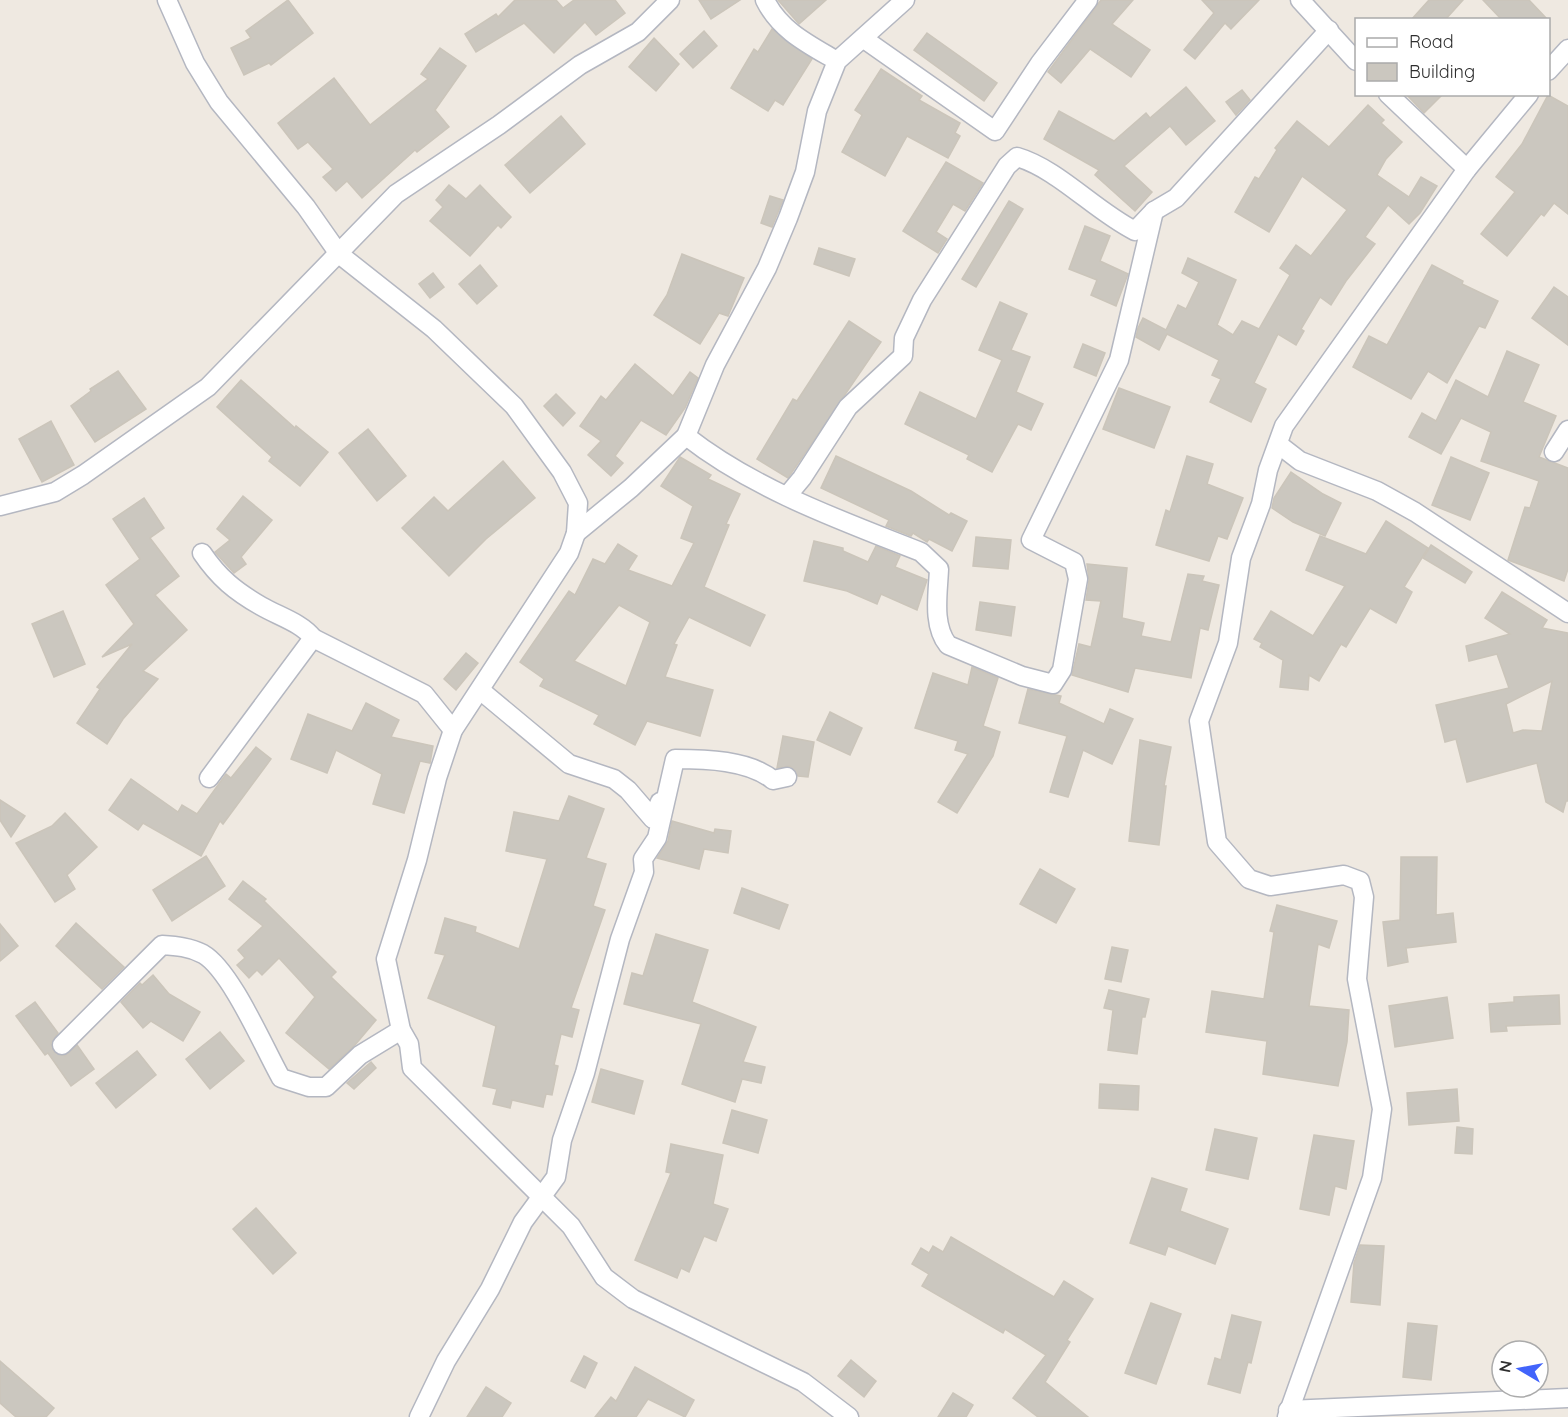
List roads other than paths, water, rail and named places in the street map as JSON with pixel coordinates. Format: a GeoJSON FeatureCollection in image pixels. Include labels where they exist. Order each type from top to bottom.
{"type":"FeatureCollection","features":[{"type":"Feature","properties":{"kind":"street"},"geometry":{"type":"LineString","coordinates":[[167,0],[195,63],[219,102],[306,207],[339,254],[434,329],[514,406],[562,472],[578,503],[576,533],[569,553],[453,730],[437,778],[417,860],[387,959],[400,1030],[409,1044],[412,1068],[572,1226],[604,1277],[633,1299],[802,1382],[849,1417]]}},
{"type":"Feature","properties":{"kind":"street"},"geometry":{"type":"LineString","coordinates":[[0,506],[55,492],[83,475],[208,387],[396,194],[500,125],[580,65],[639,32],[670,0]]}},
{"type":"Feature","properties":{"kind":"street"},"geometry":{"type":"LineString","coordinates":[[765,0],[776,17],[792,34],[837,62]]}},
{"type":"Feature","properties":{"kind":"street"},"geometry":{"type":"LineString","coordinates":[[576,533],[631,488],[686,436],[715,365],[767,268],[788,218],[805,172],[817,111],[837,62],[905,0]]}},
{"type":"Feature","properties":{"kind":"street"},"geometry":{"type":"LineString","coordinates":[[864,39],[995,131],[1040,63],[1088,0]]}},
{"type":"Feature","properties":{"kind":"street"},"geometry":{"type":"LineString","coordinates":[[1300,0],[1355,60]]}},
{"type":"Feature","properties":{"kind":"street"},"geometry":{"type":"LineString","coordinates":[[787,496],[802,478],[848,407],[903,356],[904,338],[922,300],[1007,166],[1017,157],[1043,170],[1114,220],[1135,231],[1154,212],[1176,198],[1329,30]]}},
{"type":"Feature","properties":{"kind":"street"},"geometry":{"type":"LineString","coordinates":[[1550,69],[1568,49]]}},
{"type":"Feature","properties":{"kind":"street"},"geometry":{"type":"LineString","coordinates":[[1390,96],[1467,169]]}},
{"type":"Feature","properties":{"kind":"street"},"geometry":{"type":"LineString","coordinates":[[1527,96],[1467,169],[1284,426],[1268,470],[1261,504],[1241,558],[1228,643],[1199,721],[1217,842],[1248,879],[1270,886],[1344,875],[1360,881],[1364,897],[1357,979],[1382,1109],[1372,1178],[1287,1414],[1568,1398]]}},
{"type":"Feature","properties":{"kind":"street"},"geometry":{"type":"LineString","coordinates":[[686,436],[720,462],[787,496],[921,552],[939,569],[938,618],[942,637],[948,645],[1022,676],[1053,684],[1062,670],[1078,579],[1074,562],[1031,540],[1119,360],[1154,212]]}},
{"type":"Feature","properties":{"kind":"street"},"geometry":{"type":"LineString","coordinates":[[1554,452],[1568,430]]}},
{"type":"Feature","properties":{"kind":"street"},"geometry":{"type":"LineString","coordinates":[[1278,444],[1300,461],[1377,491],[1415,512],[1568,613]]}},
{"type":"Feature","properties":{"kind":"street"},"geometry":{"type":"LineString","coordinates":[[1268,470],[1300,461]]}},
{"type":"Feature","properties":{"kind":"street"},"geometry":{"type":"LineString","coordinates":[[202,553],[219,577],[259,605],[307,631],[313,639],[424,694],[453,730]]}},
{"type":"Feature","properties":{"kind":"street"},"geometry":{"type":"LineString","coordinates":[[209,777],[313,639]]}},
{"type":"Feature","properties":{"kind":"street"},"geometry":{"type":"LineString","coordinates":[[480,690],[569,764],[614,779],[628,790],[653,819],[675,759]]}},
{"type":"Feature","properties":{"kind":"street"},"geometry":{"type":"LineString","coordinates":[[675,759],[700,759],[762,771],[773,780],[787,777]]}},
{"type":"Feature","properties":{"kind":"street"},"geometry":{"type":"LineString","coordinates":[[419,1417],[446,1361],[490,1289],[523,1222],[543,1198],[556,1177],[562,1140],[585,1072],[620,939],[644,872],[643,860],[657,838],[675,759]]}},
{"type":"Feature","properties":{"kind":"street"},"geometry":{"type":"LineString","coordinates":[[62,1045],[162,945],[182,947],[205,955],[226,976],[281,1078],[309,1087],[326,1087],[360,1055],[400,1030]]}}]}
